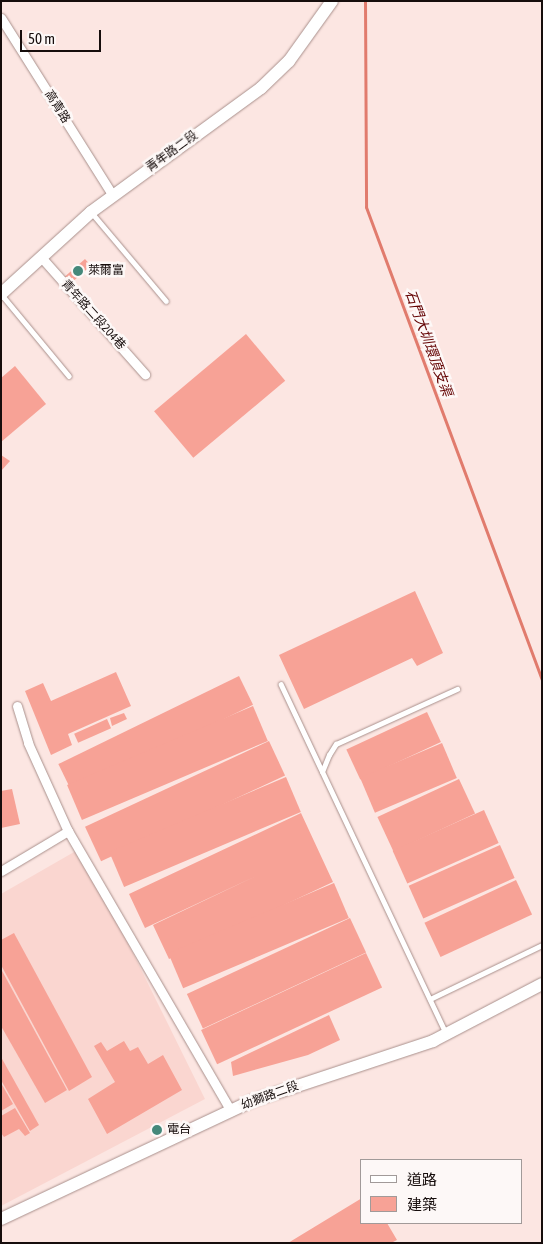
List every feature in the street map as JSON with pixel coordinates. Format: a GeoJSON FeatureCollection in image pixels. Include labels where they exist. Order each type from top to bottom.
{"type":"FeatureCollection","features":[{"type":"Feature","properties":{"kind":"street","name":"青年路二段"},"geometry":{"type":"LineString","coordinates":[[1,294],[91,212],[261,88],[289,61],[332,1]]}},
{"type":"Feature","properties":{"kind":"street","name":"高青路"},"geometry":{"type":"LineString","coordinates":[[1,18],[113,196]]}},
{"type":"Feature","properties":{"kind":"street","name":"青年路二段204巷"},"geometry":{"type":"LineString","coordinates":[[41,257],[145,374]]}},
{"type":"Feature","properties":{"kind":"street"},"geometry":{"type":"LineString","coordinates":[[17,706],[28,743],[68,831],[231,1111]]}},
{"type":"Feature","properties":{"kind":"street"},"geometry":{"type":"LineString","coordinates":[[1,871],[68,831]]}},
{"type":"Feature","properties":{"kind":"street","name":"幼獅路二段"},"geometry":{"type":"LineString","coordinates":[[1,1219],[252,1101],[433,1041],[542,984]]}},
{"type":"Feature","properties":{"kind":"lane"},"geometry":{"type":"LineString","coordinates":[[91,212],[166,301]]}},
{"type":"Feature","properties":{"kind":"lane"},"geometry":{"type":"LineString","coordinates":[[1,294],[69,376]]}},
{"type":"Feature","properties":{"kind":"lane"},"geometry":{"type":"LineString","coordinates":[[281,684],[446,1034]]}},
{"type":"Feature","properties":{"kind":"lane"},"geometry":{"type":"LineString","coordinates":[[322,772],[336,744],[457,688]]}},
{"type":"Feature","properties":{"kind":"lane"},"geometry":{"type":"LineString","coordinates":[[430,999],[542,946]]}},
{"type":"Feature","properties":{"kind":"shaded area"},"geometry":{"type":"Polygon","coordinates":[[[81,848],[205,1099],[1,1206],[1,894],[81,848]]]}},
{"type":"Feature","properties":{"kind":"building","name":"萊爾富"},"geometry":{"type":"Polygon","coordinates":[[[85,259],[91,266],[71,284],[65,277],[85,259]]]}},
{"type":"Feature","properties":{"kind":"building"},"geometry":{"type":"Polygon","coordinates":[[[246,334],[285,381],[193,458],[154,411],[246,334]]]}},
{"type":"Feature","properties":{"kind":"building"},"geometry":{"type":"Polygon","coordinates":[[[15,366],[46,404],[1,442],[1,378],[15,366]]]}},
{"type":"Feature","properties":{"kind":"building"},"geometry":{"type":"Polygon","coordinates":[[[1,455],[10,461],[1,471],[1,455]]]}},
{"type":"Feature","properties":{"kind":"building"},"geometry":{"type":"Polygon","coordinates":[[[415,591],[443,653],[417,666],[412,658],[304,709],[279,655],[415,591]]]}},
{"type":"Feature","properties":{"kind":"building"},"geometry":{"type":"Polygon","coordinates":[[[116,672],[131,706],[68,734],[72,745],[51,755],[25,691],[43,683],[51,701],[116,672]]]}},
{"type":"Feature","properties":{"kind":"building"},"geometry":{"type":"Polygon","coordinates":[[[239,676],[253,705],[72,793],[58,764],[239,676]]]}},
{"type":"Feature","properties":{"kind":"building"},"geometry":{"type":"Polygon","coordinates":[[[253,706],[268,741],[82,820],[67,785],[253,706]]]}},
{"type":"Feature","properties":{"kind":"building"},"geometry":{"type":"Polygon","coordinates":[[[427,712],[441,742],[360,780],[346,750],[427,712]]]}},
{"type":"Feature","properties":{"kind":"building"},"geometry":{"type":"Polygon","coordinates":[[[124,713],[127,719],[112,726],[110,718],[124,713]]]}},
{"type":"Feature","properties":{"kind":"building"},"geometry":{"type":"Polygon","coordinates":[[[107,719],[111,728],[78,743],[74,734],[107,719]]]}},
{"type":"Feature","properties":{"kind":"building"},"geometry":{"type":"Polygon","coordinates":[[[269,741],[285,775],[101,861],[85,827],[269,741]]]}},
{"type":"Feature","properties":{"kind":"building"},"geometry":{"type":"Polygon","coordinates":[[[442,743],[457,778],[375,813],[360,778],[442,743]]]}},
{"type":"Feature","properties":{"kind":"building"},"geometry":{"type":"Polygon","coordinates":[[[286,777],[301,812],[124,887],[109,852],[286,777]]]}},
{"type":"Feature","properties":{"kind":"building"},"geometry":{"type":"Polygon","coordinates":[[[459,779],[475,813],[393,851],[377,817],[459,779]]]}},
{"type":"Feature","properties":{"kind":"building"},"geometry":{"type":"Polygon","coordinates":[[[12,789],[20,824],[1,828],[1,791],[12,789]]]}},
{"type":"Feature","properties":{"kind":"building"},"geometry":{"type":"Polygon","coordinates":[[[484,810],[499,843],[407,884],[393,851],[484,810]]]}},
{"type":"Feature","properties":{"kind":"building"},"geometry":{"type":"Polygon","coordinates":[[[301,813],[333,882],[169,959],[153,925],[258,875],[145,928],[129,894],[301,813]]]}},
{"type":"Feature","properties":{"kind":"building"},"geometry":{"type":"Polygon","coordinates":[[[500,845],[515,878],[423,919],[409,886],[500,845]]]}},
{"type":"Feature","properties":{"kind":"building"},"geometry":{"type":"Polygon","coordinates":[[[516,880],[532,914],[441,957],[424,923],[516,880]]]}},
{"type":"Feature","properties":{"kind":"building"},"geometry":{"type":"Polygon","coordinates":[[[334,883],[349,918],[183,988],[168,953],[334,883]]]}},
{"type":"Feature","properties":{"kind":"building"},"geometry":{"type":"Polygon","coordinates":[[[350,918],[366,952],[203,1029],[187,994],[350,918]]]}},
{"type":"Feature","properties":{"kind":"building"},"geometry":{"type":"Polygon","coordinates":[[[14,933],[92,1077],[69,1091],[1,965],[1,940],[14,933]]]}},
{"type":"Feature","properties":{"kind":"building"},"geometry":{"type":"Polygon","coordinates":[[[366,953],[382,987],[217,1064],[201,1030],[366,953]]]}},
{"type":"Feature","properties":{"kind":"building"},"geometry":{"type":"Polygon","coordinates":[[[1,969],[67,1090],[45,1103],[1,1026],[1,969]]]}},
{"type":"Feature","properties":{"kind":"building"},"geometry":{"type":"Polygon","coordinates":[[[329,1015],[340,1040],[308,1055],[233,1076],[231,1062],[329,1015]]]}},
{"type":"Feature","properties":{"kind":"building"},"geometry":{"type":"Polygon","coordinates":[[[124,1041],[130,1051],[138,1047],[148,1064],[163,1055],[182,1090],[107,1134],[88,1099],[115,1082],[94,1046],[101,1042],[107,1051],[124,1041]]]}},
{"type":"Feature","properties":{"kind":"building"},"geometry":{"type":"Polygon","coordinates":[[[1,1057],[39,1125],[30,1131],[1,1080],[1,1057]]]}},
{"type":"Feature","properties":{"kind":"building"},"geometry":{"type":"Polygon","coordinates":[[[1,1083],[13,1104],[1,1111],[1,1083]]]}},
{"type":"Feature","properties":{"kind":"building"},"geometry":{"type":"Polygon","coordinates":[[[15,1108],[30,1133],[25,1136],[19,1129],[4,1137],[1,1133],[1,1116],[15,1108]]]}},
{"type":"Feature","properties":{"kind":"building"},"geometry":{"type":"Polygon","coordinates":[[[360,1199],[360,1224],[388,1224],[397,1240],[391,1243],[288,1243],[360,1199]]]}},
{"type":"Feature","properties":{"kind":"waterway","name":"石門大圳環頂支渠"},"geometry":{"type":"LineString","coordinates":[[365,1],[366,207],[542,680]]}},
{"type":"Feature","properties":{"kind":"place","name":"萊爾富"},"geometry":{"type":"Point","coordinates":[78,271]}},
{"type":"Feature","properties":{"kind":"place","name":"電台"},"geometry":{"type":"Point","coordinates":[157,1130]}}]}
